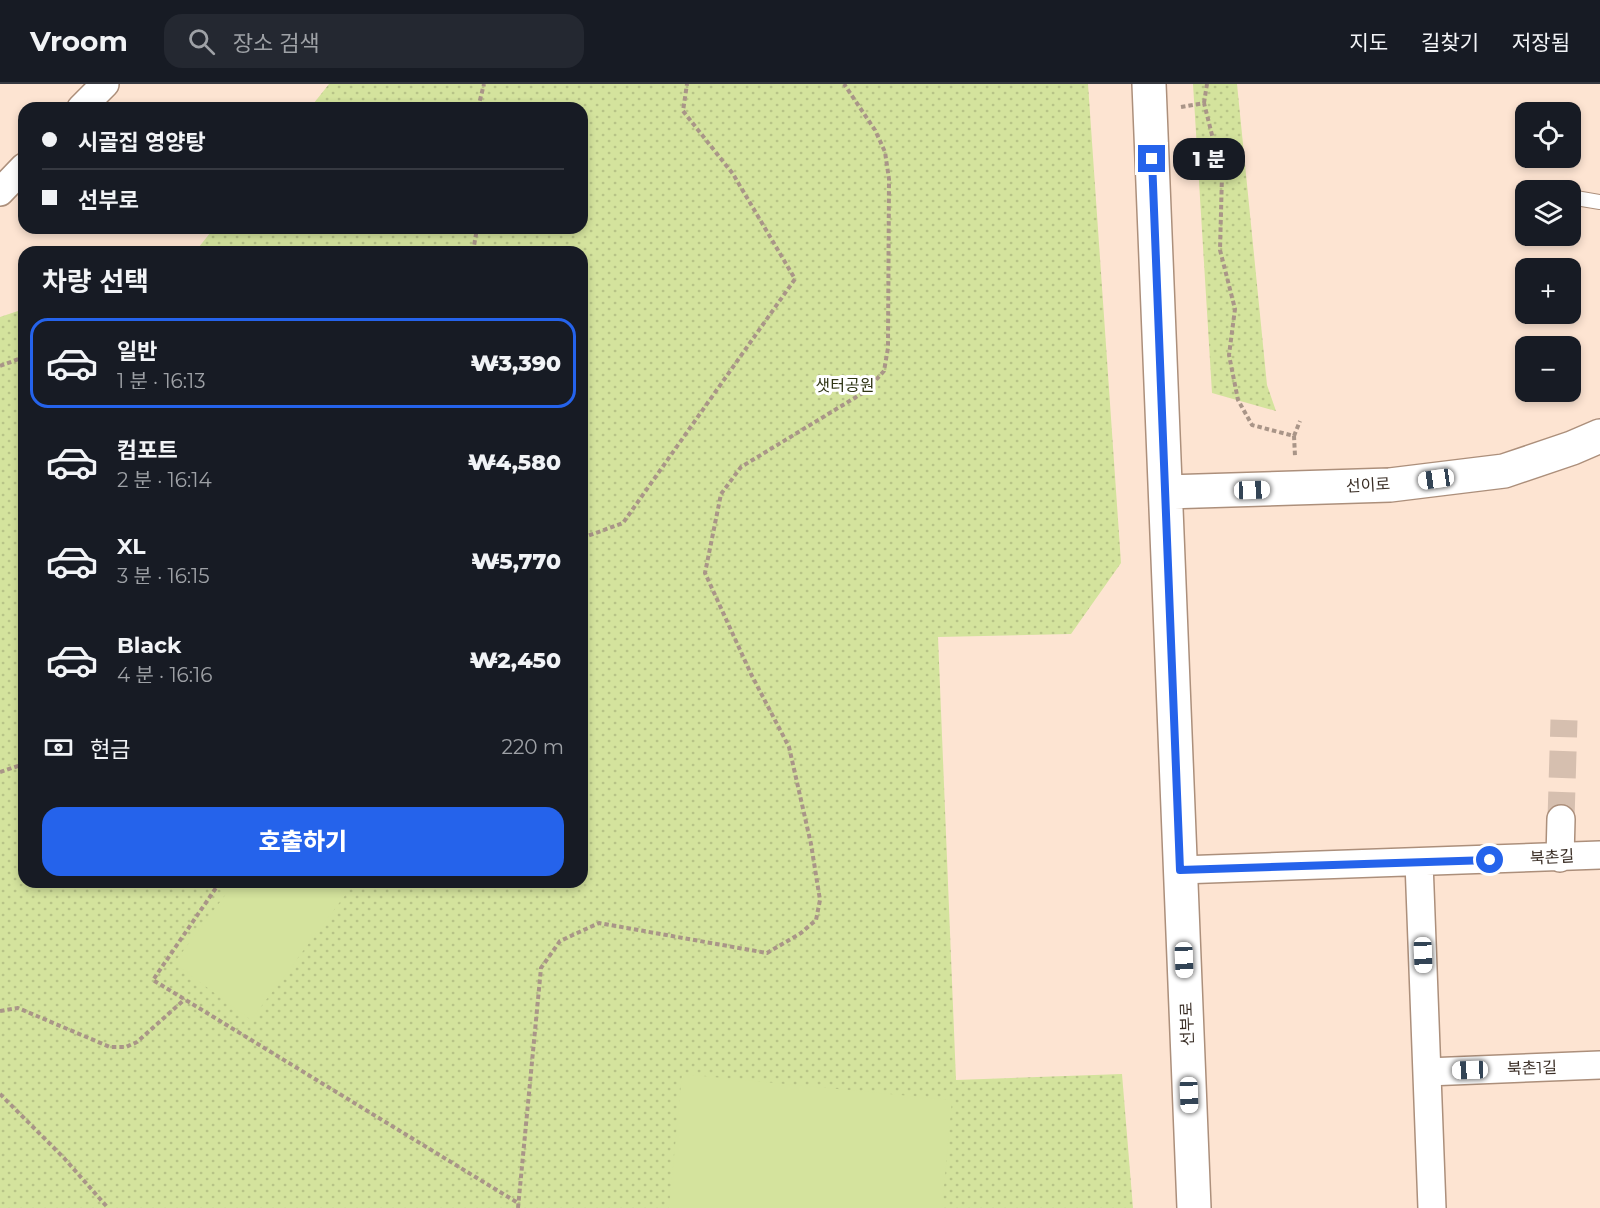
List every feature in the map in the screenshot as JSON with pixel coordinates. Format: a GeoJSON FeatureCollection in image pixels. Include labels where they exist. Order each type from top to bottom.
{"type":"FeatureCollection","features":[{"type":"Feature","properties":{"kind":"main road","name":"선부로"},"geometry":{"type":"LineString","coordinates":[[1150,98],[1194,1208]]}},
{"type":"Feature","properties":{"kind":"main road","name":"선이로"},"geometry":{"type":"LineString","coordinates":[[1166,492],[1390,485],[1504,471],[1600,436]]}},
{"type":"Feature","properties":{"kind":"street"},"geometry":{"type":"LineString","coordinates":[[87,102],[105,84]]}},
{"type":"Feature","properties":{"kind":"street"},"geometry":{"type":"LineString","coordinates":[[1,189],[18,173]]}},
{"type":"Feature","properties":{"kind":"street"},"geometry":{"type":"LineString","coordinates":[[1560,858],[1561,819]]}},
{"type":"Feature","properties":{"kind":"street","name":"북촌길"},"geometry":{"type":"LineString","coordinates":[[1180,870],[1600,855]]}},
{"type":"Feature","properties":{"kind":"street"},"geometry":{"type":"LineString","coordinates":[[1419,862],[1432,1208]]}},
{"type":"Feature","properties":{"kind":"street","name":"북촌1길"},"geometry":{"type":"LineString","coordinates":[[1427,1072],[1600,1065]]}},
{"type":"Feature","properties":{"kind":"lane"},"geometry":{"type":"LineString","coordinates":[[1581,198],[1600,202]]}},
{"type":"Feature","properties":{"kind":"path"},"geometry":{"type":"LineString","coordinates":[[480,102],[484,84]]}},
{"type":"Feature","properties":{"kind":"path"},"geometry":{"type":"LineString","coordinates":[[588,536],[623,523],[795,279],[733,174],[683,111],[687,84]]}},
{"type":"Feature","properties":{"kind":"path"},"geometry":{"type":"LineString","coordinates":[[216,888],[153,980],[518,1206],[541,968],[560,941],[599,923],[767,953],[801,933],[816,920],[820,900],[811,844],[789,747],[751,674],[705,573],[721,494],[741,467],[866,391],[884,371],[889,325],[889,179],[885,152],[876,130],[844,84]]}},
{"type":"Feature","properties":{"kind":"path"},"geometry":{"type":"LineString","coordinates":[[1207,84],[1204,103],[1222,175],[1220,250],[1235,309],[1229,355],[1238,400],[1252,425],[1294,436]]}},
{"type":"Feature","properties":{"kind":"path"},"geometry":{"type":"LineString","coordinates":[[1150,98],[1204,103]]}},
{"type":"Feature","properties":{"kind":"path"},"geometry":{"type":"LineString","coordinates":[[0,366],[18,359]]}},
{"type":"Feature","properties":{"kind":"path"},"geometry":{"type":"LineString","coordinates":[[1296,488],[1294,436],[1300,421]]}},
{"type":"Feature","properties":{"kind":"path"},"geometry":{"type":"LineString","coordinates":[[0,772],[18,766]]}},
{"type":"Feature","properties":{"kind":"path"},"geometry":{"type":"LineString","coordinates":[[0,1011],[18,1008],[110,1047],[126,1047],[136,1042],[185,999]]}},
{"type":"Feature","properties":{"kind":"path"},"geometry":{"type":"LineString","coordinates":[[0,1095],[64,1158],[108,1208]]}},
{"type":"Feature","properties":{"kind":"green space","name":"샛터공원"},"geometry":{"type":"Polygon","coordinates":[[[329,84],[1088,84],[1121,563],[1071,634],[938,637],[956,1080],[1122,1074],[1133,1208],[0,1208],[0,317],[18,311],[18,888],[588,888],[588,246],[200,246],[209,234],[588,234],[588,102],[315,102],[329,84]]]}},
{"type":"Feature","properties":{"kind":"green space"},"geometry":{"type":"Polygon","coordinates":[[[1193,84],[1237,84],[1267,385],[1276,411],[1212,393],[1193,84]]]}},
{"type":"Feature","properties":{"kind":"green space"},"geometry":{"type":"Polygon","coordinates":[[[230,888],[350,888],[251,1020],[174,963],[230,888]]]}},
{"type":"Feature","properties":{"kind":"green space"},"geometry":{"type":"Polygon","coordinates":[[[682,1074],[952,1100],[942,1208],[669,1208],[682,1074]]]}},
{"type":"Feature","properties":{"kind":"tunnel"},"geometry":{"type":"LineString","coordinates":[[1561,819],[1564,720]]}},
{"type":"Feature","properties":{"kind":"route"},"geometry":{"type":"LineString","coordinates":[[1152,159],[1180,870],[1490,860]]}}]}
